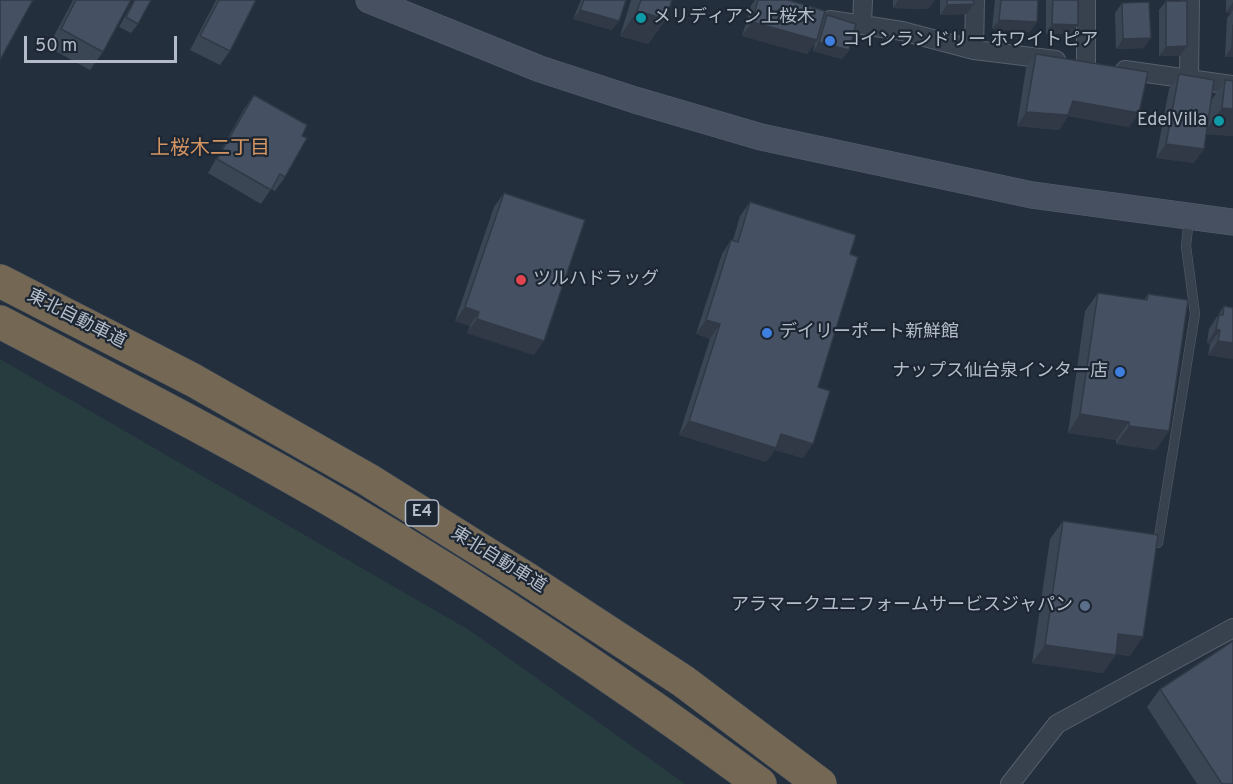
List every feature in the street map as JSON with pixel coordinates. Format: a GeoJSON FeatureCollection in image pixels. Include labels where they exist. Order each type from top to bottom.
{"type":"FeatureCollection","features":[{"type":"Feature","properties":{"kind":"highway","name":"東北自動車道"},"geometry":{"type":"LineString","coordinates":[[0,280],[193,380],[367,479],[527,579],[683,681],[820,784]]}},
{"type":"Feature","properties":{"kind":"highway","name":"東北自動車道"},"geometry":{"type":"LineString","coordinates":[[0,322],[173,412],[348,510],[520,616],[660,711],[760,784]]}},
{"type":"Feature","properties":{"kind":"street"},"geometry":{"type":"LineString","coordinates":[[369,0],[540,69],[761,137],[1032,195],[1233,222]]}},
{"type":"Feature","properties":{"kind":"street"},"geometry":{"type":"LineString","coordinates":[[862,0],[862,24]]}},
{"type":"Feature","properties":{"kind":"street"},"geometry":{"type":"LineString","coordinates":[[974,50],[975,0]]}},
{"type":"Feature","properties":{"kind":"street"},"geometry":{"type":"LineString","coordinates":[[1086,0],[1086,63]]}},
{"type":"Feature","properties":{"kind":"street"},"geometry":{"type":"LineString","coordinates":[[1189,80],[1190,0]]}},
{"type":"Feature","properties":{"kind":"street"},"geometry":{"type":"LineString","coordinates":[[813,16],[902,31],[974,50],[1086,63],[1233,85]]}},
{"type":"Feature","properties":{"kind":"street"},"geometry":{"type":"LineString","coordinates":[[1010,784],[1056,724],[1233,627]]}},
{"type":"Feature","properties":{"kind":"lane"},"geometry":{"type":"LineString","coordinates":[[1158,543],[1194,314],[1186,246],[1189,216]]}},
{"type":"Feature","properties":{"kind":"green space"},"geometry":{"type":"Polygon","coordinates":[[[0,359],[469,630],[685,784],[0,784],[0,359]]]}},
{"type":"Feature","properties":{"kind":"building"},"geometry":{"type":"Polygon","coordinates":[[[0,0],[33,0],[0,60],[0,0]]]}},
{"type":"Feature","properties":{"kind":"building"},"geometry":{"type":"Polygon","coordinates":[[[76,0],[131,0],[103,52],[61,29],[76,0]]]}},
{"type":"Feature","properties":{"kind":"building"},"geometry":{"type":"Polygon","coordinates":[[[135,0],[151,0],[138,24],[126,17],[135,0]]]}},
{"type":"Feature","properties":{"kind":"building"},"geometry":{"type":"Polygon","coordinates":[[[219,0],[256,0],[230,51],[200,36],[219,0]]]}},
{"type":"Feature","properties":{"kind":"building"},"geometry":{"type":"Polygon","coordinates":[[[584,0],[626,0],[619,21],[580,10],[584,0]]]}},
{"type":"Feature","properties":{"kind":"building"},"geometry":{"type":"Polygon","coordinates":[[[641,0],[672,0],[666,19],[637,11],[641,0]]]}},
{"type":"Feature","properties":{"kind":"building"},"geometry":{"type":"Polygon","coordinates":[[[758,0],[788,0],[825,11],[817,40],[752,22],[758,0]]]}},
{"type":"Feature","properties":{"kind":"building"},"geometry":{"type":"Polygon","coordinates":[[[947,0],[973,0],[974,4],[947,5],[947,0]]]}},
{"type":"Feature","properties":{"kind":"building"},"geometry":{"type":"Polygon","coordinates":[[[1001,0],[1038,0],[1037,22],[999,20],[1001,0]]]}},
{"type":"Feature","properties":{"kind":"building"},"geometry":{"type":"Polygon","coordinates":[[[1053,0],[1078,0],[1078,25],[1052,24],[1053,0]]]}},
{"type":"Feature","properties":{"kind":"building"},"geometry":{"type":"Polygon","coordinates":[[[1166,1],[1187,1],[1187,46],[1166,47],[1166,1]]]}},
{"type":"Feature","properties":{"kind":"building"},"geometry":{"type":"Polygon","coordinates":[[[1149,2],[1151,38],[1123,39],[1122,3],[1149,2]]]}},
{"type":"Feature","properties":{"kind":"building"},"geometry":{"type":"Polygon","coordinates":[[[827,15],[856,24],[849,50],[819,42],[827,15]]]}},
{"type":"Feature","properties":{"kind":"building"},"geometry":{"type":"Polygon","coordinates":[[[1036,54],[1148,72],[1139,113],[1073,101],[1068,115],[1026,112],[1036,54]]]}},
{"type":"Feature","properties":{"kind":"building"},"geometry":{"type":"Polygon","coordinates":[[[1179,74],[1214,80],[1204,149],[1166,144],[1179,74]]]}},
{"type":"Feature","properties":{"kind":"building"},"geometry":{"type":"Polygon","coordinates":[[[1225,80],[1233,81],[1233,109],[1222,108],[1225,80]]]}},
{"type":"Feature","properties":{"kind":"building"},"geometry":{"type":"Polygon","coordinates":[[[254,95],[307,125],[302,136],[307,138],[285,177],[280,174],[271,190],[217,159],[254,95]]]}},
{"type":"Feature","properties":{"kind":"building"},"geometry":{"type":"Polygon","coordinates":[[[504,193],[585,220],[544,341],[477,319],[479,312],[465,307],[504,193]]]}},
{"type":"Feature","properties":{"kind":"building"},"geometry":{"type":"Polygon","coordinates":[[[750,202],[856,235],[850,254],[858,257],[818,387],[830,391],[813,444],[781,434],[776,448],[689,421],[720,324],[706,320],[731,240],[738,242],[750,202]]]}},
{"type":"Feature","properties":{"kind":"building"},"geometry":{"type":"Polygon","coordinates":[[[1098,293],[1147,300],[1148,294],[1188,300],[1169,431],[1129,426],[1129,422],[1080,414],[1098,293]]]}},
{"type":"Feature","properties":{"kind":"building"},"geometry":{"type":"Polygon","coordinates":[[[1224,306],[1233,308],[1233,343],[1218,341],[1220,330],[1216,329],[1219,315],[1223,315],[1224,306]]]}},
{"type":"Feature","properties":{"kind":"building"},"geometry":{"type":"Polygon","coordinates":[[[1063,521],[1158,535],[1143,637],[1118,634],[1116,655],[1045,645],[1063,521]]]}},
{"type":"Feature","properties":{"kind":"building"},"geometry":{"type":"Polygon","coordinates":[[[1233,641],[1233,784],[1222,784],[1160,689],[1233,641]]]}},
{"type":"Feature","properties":{"kind":"place","name":"メリディアン上桜木"},"geometry":{"type":"Point","coordinates":[641,18]}},
{"type":"Feature","properties":{"kind":"place","name":"コインランドリー ホワイトピア"},"geometry":{"type":"Point","coordinates":[830,41]}},
{"type":"Feature","properties":{"kind":"place","name":"EdelVilla"},"geometry":{"type":"Point","coordinates":[1219,121]}},
{"type":"Feature","properties":{"kind":"place","name":"ツルハドラッグ"},"geometry":{"type":"Point","coordinates":[521,280]}},
{"type":"Feature","properties":{"kind":"place","name":"デイリーポート新鮮館"},"geometry":{"type":"Point","coordinates":[767,333]}},
{"type":"Feature","properties":{"kind":"place","name":"ナップス仙台泉インター店"},"geometry":{"type":"Point","coordinates":[1120,372]}},
{"type":"Feature","properties":{"kind":"place","name":"アラマークユニフォームサービスジャパン"},"geometry":{"type":"Point","coordinates":[1085,606]}},
{"type":"Feature","properties":{"kind":"district","name":"上桜木二丁目"},"geometry":{"type":"Point","coordinates":[210,150]}}]}
